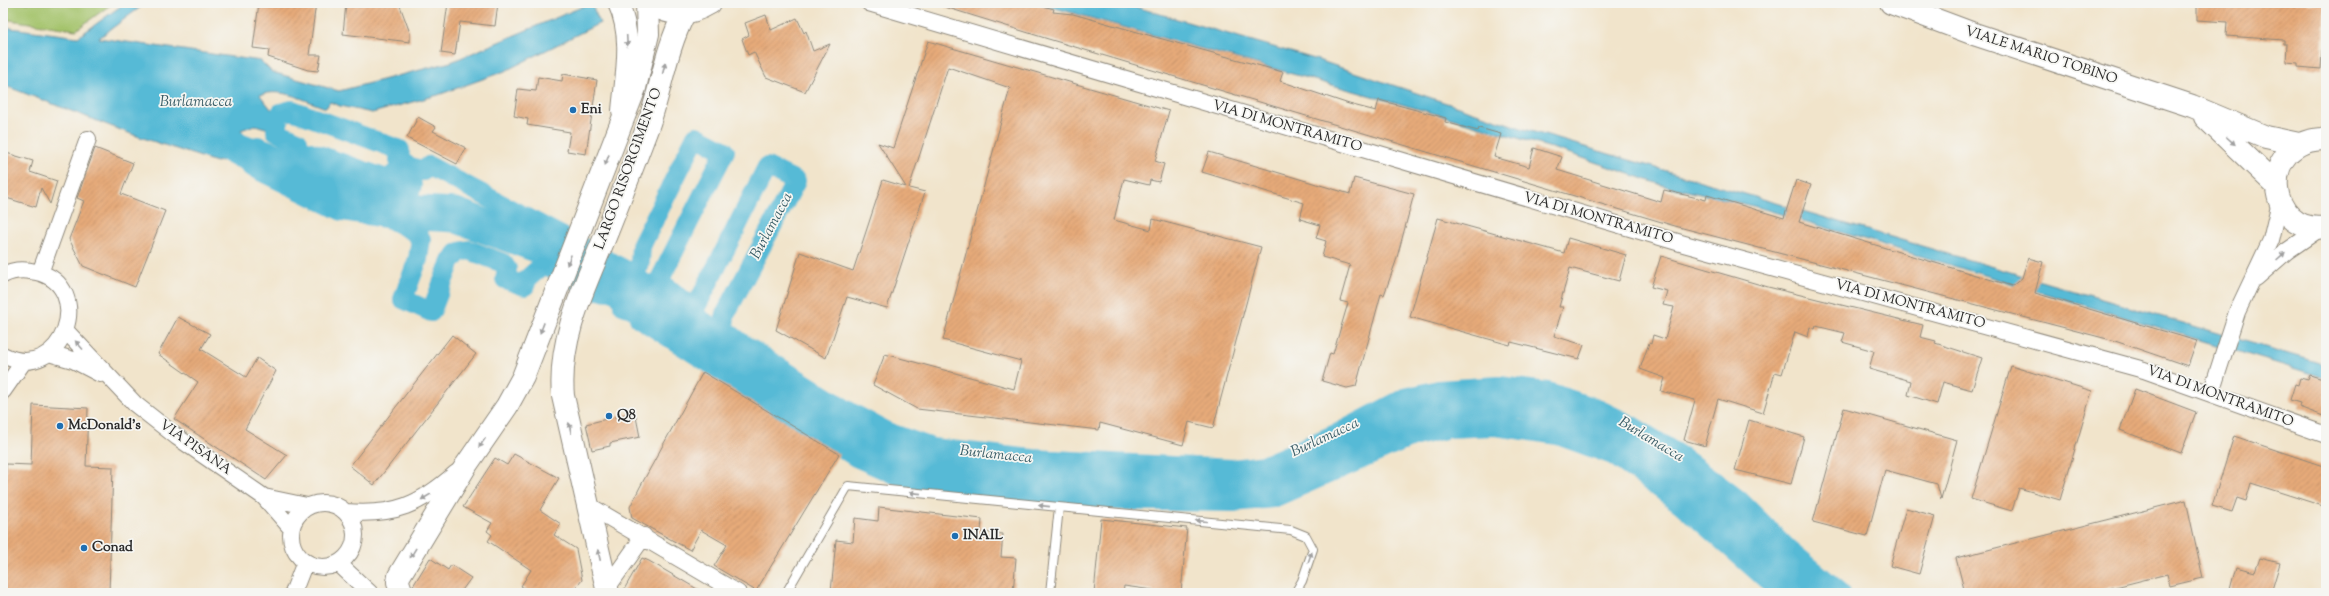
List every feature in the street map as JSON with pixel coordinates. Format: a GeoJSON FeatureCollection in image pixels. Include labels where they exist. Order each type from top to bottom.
{"type":"FeatureCollection","features":[{"type":"Feature","properties":{"kind":"main road","name":"LARGO RISORGIMENTO"},"geometry":{"type":"LineString","coordinates":[[402,593],[398,582],[400,576],[467,464],[516,390],[582,228],[635,88],[645,53],[648,34],[647,3]]}},
{"type":"Feature","properties":{"kind":"main road"},"geometry":{"type":"LineString","coordinates":[[651,3],[671,13],[684,14],[698,10],[710,3]]}},
{"type":"Feature","properties":{"kind":"main road","name":"VIALE MARIO TOBINO"},"geometry":{"type":"LineString","coordinates":[[1891,3],[1974,34],[2192,106],[2266,137],[2316,138]]}},
{"type":"Feature","properties":{"kind":"main road","name":"LARGO RISORGIMENTO"},"geometry":{"type":"LineString","coordinates":[[607,590],[562,383],[565,346],[579,300],[605,237],[648,124],[672,40],[684,14]]}},
{"type":"Feature","properties":{"kind":"main road","name":"VIALE MARIO TOBINO"},"geometry":{"type":"LineString","coordinates":[[2192,106],[2278,194],[2287,213],[2297,221],[2309,226],[2324,227]]}},
{"type":"Feature","properties":{"kind":"main road"},"geometry":{"type":"LineString","coordinates":[[2278,194],[2278,168],[2283,159],[2316,138]]}},
{"type":"Feature","properties":{"kind":"street","name":"LARGO RISORGIMENTO"},"geometry":{"type":"LineString","coordinates":[[618,3],[626,28],[627,45],[621,124]]}},
{"type":"Feature","properties":{"kind":"street","name":"VIA DI MONTRAMITO"},"geometry":{"type":"LineString","coordinates":[[868,3],[1684,244],[2144,370],[2326,435]]}},
{"type":"Feature","properties":{"kind":"street"},"geometry":{"type":"LineString","coordinates":[[40,273],[88,139]]}},
{"type":"Feature","properties":{"kind":"street"},"geometry":{"type":"LineString","coordinates":[[2211,393],[2237,312],[2271,240],[2278,194]]}},
{"type":"Feature","properties":{"kind":"street"},"geometry":{"type":"LineString","coordinates":[[2252,282],[2286,251],[2324,227]]}},
{"type":"Feature","properties":{"kind":"street"},"geometry":{"type":"LineString","coordinates":[[3,275],[17,270],[40,273],[50,278],[65,296],[68,308],[66,331],[59,343],[49,353],[34,359],[24,360],[3,355]]}},
{"type":"Feature","properties":{"kind":"street","name":"VIA PISANA"},"geometry":{"type":"LineString","coordinates":[[66,331],[110,380],[149,416],[264,497],[291,528]]}},
{"type":"Feature","properties":{"kind":"street","name":"VIA PISANA"},"geometry":{"type":"LineString","coordinates":[[49,353],[73,360],[110,380]]}},
{"type":"Feature","properties":{"kind":"street"},"geometry":{"type":"LineString","coordinates":[[3,391],[24,360]]}},
{"type":"Feature","properties":{"kind":"street"},"geometry":{"type":"LineString","coordinates":[[346,512],[353,524],[355,538],[348,556],[339,564],[322,568],[305,562],[293,547],[290,538],[294,519],[307,506],[320,503],[330,503],[346,512],[375,513],[406,507],[437,490],[467,464]]}},
{"type":"Feature","properties":{"kind":"street","name":"VIA PISANA"},"geometry":{"type":"LineString","coordinates":[[264,497],[307,506]]}},
{"type":"Feature","properties":{"kind":"street"},"geometry":{"type":"LineString","coordinates":[[588,505],[644,536],[738,593]]}},
{"type":"Feature","properties":{"kind":"street"},"geometry":{"type":"LineString","coordinates":[[607,590],[644,536]]}},
{"type":"Feature","properties":{"kind":"street"},"geometry":{"type":"LineString","coordinates":[[293,593],[305,562]]}},
{"type":"Feature","properties":{"kind":"street"},"geometry":{"type":"LineString","coordinates":[[339,564],[370,593]]}},
{"type":"Feature","properties":{"kind":"lane"},"geometry":{"type":"LineString","coordinates":[[786,593],[848,486],[1285,528],[1306,536],[1313,549],[1302,581],[1294,593]]}},
{"type":"Feature","properties":{"kind":"lane"},"geometry":{"type":"LineString","coordinates":[[1050,593],[1058,507]]}},
{"type":"Feature","properties":{"kind":"green space"},"geometry":{"type":"Polygon","coordinates":[[[3,3],[113,3],[76,30],[3,19],[3,3]]]}},
{"type":"Feature","properties":{"kind":"water","name":"Burlamacca"},"geometry":{"type":"Polygon","coordinates":[[[125,3],[146,3],[99,38],[261,61],[272,72],[339,91],[451,62],[591,3],[600,23],[505,71],[438,95],[372,113],[340,106],[330,102],[326,108],[285,94],[268,93],[260,95],[271,109],[281,113],[276,131],[255,125],[241,130],[247,141],[258,146],[250,166],[228,159],[216,162],[134,135],[3,85],[3,27],[78,37],[125,3]]]}},
{"type":"Feature","properties":{"kind":"water"},"geometry":{"type":"Polygon","coordinates":[[[1037,3],[1122,3],[1318,60],[1524,129],[2326,365],[2326,378],[1757,207],[1665,186],[1565,152],[1447,117],[1037,3]]]}},
{"type":"Feature","properties":{"kind":"building"},"geometry":{"type":"Polygon","coordinates":[[[259,3],[316,3],[309,55],[321,55],[318,71],[308,70],[268,57],[269,50],[253,48],[259,3]]]}},
{"type":"Feature","properties":{"kind":"building"},"geometry":{"type":"Polygon","coordinates":[[[346,3],[399,3],[410,33],[410,42],[343,34],[346,3]]]}},
{"type":"Feature","properties":{"kind":"building"},"geometry":{"type":"Polygon","coordinates":[[[448,3],[498,3],[495,26],[460,22],[455,55],[441,53],[448,3]]]}},
{"type":"Feature","properties":{"kind":"building"},"geometry":{"type":"Polygon","coordinates":[[[945,3],[1032,3],[1054,9],[1053,12],[1073,14],[1283,72],[1280,81],[1349,104],[1376,111],[1379,100],[1446,118],[1445,122],[1478,131],[1479,128],[1501,134],[1494,157],[1529,167],[1534,148],[1562,157],[1557,170],[1661,202],[1664,190],[1706,200],[1707,195],[1784,218],[1796,180],[1811,185],[1799,222],[2012,286],[2022,278],[2028,258],[2043,262],[2035,293],[2197,341],[2188,366],[2115,341],[1675,226],[1045,38],[945,7],[945,3]]]}},
{"type":"Feature","properties":{"kind":"building"},"geometry":{"type":"Polygon","coordinates":[[[2197,3],[2325,3],[2321,69],[2298,67],[2298,63],[2286,62],[2287,44],[2284,44],[2284,40],[2226,36],[2227,22],[2197,20],[2197,3]]]}},
{"type":"Feature","properties":{"kind":"building"},"geometry":{"type":"Polygon","coordinates":[[[766,15],[771,30],[797,18],[804,33],[806,31],[813,51],[830,44],[805,92],[766,77],[754,52],[748,55],[742,39],[749,35],[745,23],[766,15]]]}},
{"type":"Feature","properties":{"kind":"building"},"geometry":{"type":"Polygon","coordinates":[[[928,41],[1169,111],[1155,161],[1164,164],[1159,182],[1150,180],[1149,185],[1124,179],[1114,220],[1151,230],[1153,219],[1261,247],[1213,428],[1189,422],[1183,445],[1100,423],[1099,430],[917,409],[873,385],[885,354],[1014,389],[1021,361],[943,340],[1010,88],[948,67],[909,188],[925,192],[887,308],[847,297],[826,358],[776,330],[800,252],[853,271],[883,180],[906,187],[878,143],[893,148],[928,41]]]}},
{"type":"Feature","properties":{"kind":"building"},"geometry":{"type":"Polygon","coordinates":[[[563,74],[597,80],[586,154],[567,151],[570,132],[527,125],[528,119],[514,116],[518,89],[536,91],[538,77],[562,81],[563,74]]]}},
{"type":"Feature","properties":{"kind":"building"},"geometry":{"type":"Polygon","coordinates":[[[418,117],[436,127],[433,131],[466,148],[457,164],[407,138],[418,117]]]}},
{"type":"Feature","properties":{"kind":"building"},"geometry":{"type":"Polygon","coordinates":[[[95,148],[133,163],[121,194],[165,211],[135,287],[83,266],[69,239],[84,201],[77,198],[95,148]]]}},
{"type":"Feature","properties":{"kind":"building"},"geometry":{"type":"Polygon","coordinates":[[[3,152],[33,161],[30,172],[57,181],[50,204],[41,188],[36,207],[3,197],[3,152]]]}},
{"type":"Feature","properties":{"kind":"building"},"geometry":{"type":"Polygon","coordinates":[[[1209,152],[1350,194],[1354,178],[1414,194],[1396,261],[1384,295],[1381,294],[1356,386],[1347,388],[1322,381],[1330,353],[1333,354],[1348,303],[1340,301],[1350,265],[1322,257],[1326,241],[1316,238],[1320,225],[1300,219],[1304,203],[1202,172],[1209,152]]]}},
{"type":"Feature","properties":{"kind":"building"},"geometry":{"type":"Polygon","coordinates":[[[1438,218],[1564,253],[1568,238],[1626,255],[1619,281],[1570,268],[1559,307],[1563,307],[1554,336],[1584,345],[1579,359],[1511,342],[1510,345],[1410,317],[1438,218]]]}},
{"type":"Feature","properties":{"kind":"building"},"geometry":{"type":"Polygon","coordinates":[[[1661,256],[1768,287],[1923,325],[1920,337],[1936,341],[1935,343],[1982,358],[1972,390],[1943,382],[1937,404],[1908,395],[1911,381],[1869,369],[1874,351],[1842,342],[1845,333],[1816,326],[1815,329],[1810,327],[1808,337],[1795,332],[1782,374],[1775,372],[1763,413],[1718,399],[1705,446],[1684,440],[1695,400],[1661,391],[1665,378],[1640,369],[1649,343],[1651,344],[1653,335],[1665,339],[1674,307],[1663,305],[1667,291],[1651,287],[1661,256]]]}},
{"type":"Feature","properties":{"kind":"building"},"geometry":{"type":"Polygon","coordinates":[[[178,317],[210,334],[201,349],[246,377],[257,358],[276,371],[245,429],[287,455],[266,480],[174,419],[198,382],[158,354],[178,317]]]}},
{"type":"Feature","properties":{"kind":"building"},"geometry":{"type":"Polygon","coordinates":[[[452,335],[476,354],[374,485],[350,466],[452,335]]]}},
{"type":"Feature","properties":{"kind":"building"},"geometry":{"type":"Polygon","coordinates":[[[2011,366],[2092,391],[2060,500],[2019,488],[2012,511],[1971,499],[2011,366]]]}},
{"type":"Feature","properties":{"kind":"building"},"geometry":{"type":"Polygon","coordinates":[[[703,372],[839,454],[756,591],[714,566],[727,545],[701,530],[690,550],[632,518],[630,507],[703,372]]]}},
{"type":"Feature","properties":{"kind":"building"},"geometry":{"type":"Polygon","coordinates":[[[2310,375],[2326,380],[2326,417],[2299,407],[2300,403],[2290,400],[2295,384],[2298,385],[2300,378],[2308,380],[2310,375]]]}},
{"type":"Feature","properties":{"kind":"building"},"geometry":{"type":"Polygon","coordinates":[[[2135,389],[2196,412],[2181,453],[2120,430],[2135,389]]]}},
{"type":"Feature","properties":{"kind":"building"},"geometry":{"type":"Polygon","coordinates":[[[33,405],[88,408],[86,466],[113,467],[109,593],[3,593],[6,464],[31,465],[33,405]]]}},
{"type":"Feature","properties":{"kind":"building"},"geometry":{"type":"Polygon","coordinates":[[[1844,408],[1957,440],[1941,499],[1937,484],[1885,470],[1867,536],[1813,522],[1844,408]]]}},
{"type":"Feature","properties":{"kind":"building"},"geometry":{"type":"Polygon","coordinates":[[[635,412],[640,437],[610,443],[610,446],[592,450],[586,424],[635,412]]]}},
{"type":"Feature","properties":{"kind":"building"},"geometry":{"type":"Polygon","coordinates":[[[1749,420],[1804,437],[1791,484],[1735,470],[1749,420]]]}},
{"type":"Feature","properties":{"kind":"building"},"geometry":{"type":"Polygon","coordinates":[[[2234,436],[2326,467],[2326,507],[2251,483],[2246,501],[2237,498],[2232,512],[2212,506],[2234,436]]]}},
{"type":"Feature","properties":{"kind":"building"},"geometry":{"type":"Polygon","coordinates":[[[514,454],[559,478],[540,510],[561,524],[554,535],[576,549],[582,580],[572,593],[531,593],[521,586],[531,570],[488,541],[492,535],[487,531],[492,523],[463,507],[495,458],[507,465],[514,454]]]}},
{"type":"Feature","properties":{"kind":"building"},"geometry":{"type":"Polygon","coordinates":[[[2186,500],[2203,578],[2170,586],[2167,574],[2092,593],[1965,593],[1956,558],[2186,500]]]}},
{"type":"Feature","properties":{"kind":"building"},"geometry":{"type":"Polygon","coordinates":[[[879,507],[982,519],[981,532],[1003,534],[1001,557],[1016,558],[1013,593],[831,592],[836,540],[853,542],[855,518],[878,521],[879,507]]]}},
{"type":"Feature","properties":{"kind":"building"},"geometry":{"type":"Polygon","coordinates":[[[1906,508],[1935,516],[1919,574],[1890,566],[1906,508]]]}},
{"type":"Feature","properties":{"kind":"building"},"geometry":{"type":"Polygon","coordinates":[[[1101,519],[1187,528],[1181,593],[1153,593],[1153,590],[1124,586],[1123,593],[1094,593],[1101,519]]]}},
{"type":"Feature","properties":{"kind":"building"},"geometry":{"type":"Polygon","coordinates":[[[430,558],[448,570],[451,565],[471,578],[460,593],[422,593],[413,586],[430,558]]]}},
{"type":"Feature","properties":{"kind":"building"},"geometry":{"type":"Polygon","coordinates":[[[642,558],[649,561],[704,593],[622,593],[642,558]]]}},
{"type":"Feature","properties":{"kind":"building"},"geometry":{"type":"Polygon","coordinates":[[[2260,558],[2280,563],[2271,593],[2229,593],[2236,567],[2255,572],[2260,558]]]}},
{"type":"Feature","properties":{"kind":"waterway","name":"Burlamacca"},"geometry":{"type":"LineString","coordinates":[[1782,593],[1680,503],[1613,455],[1558,435],[1495,426],[1449,428],[1412,437],[1273,498],[1234,502],[1095,500],[936,484],[899,476],[856,457],[639,318],[637,310],[623,305],[625,299],[612,291],[596,290],[544,264],[527,279],[525,286],[505,279],[507,269],[503,263],[469,250],[459,252],[451,261],[431,312],[403,299],[418,259],[421,239],[413,231],[390,219],[342,211],[250,166],[258,146],[384,195],[404,197],[410,192],[412,185],[393,175],[389,180],[296,147],[298,141],[276,131],[281,113],[292,110],[400,150],[399,160],[408,166],[423,171],[429,166],[635,275],[640,262],[641,246],[696,136],[725,151],[659,281],[687,303],[697,305],[767,167],[796,181],[725,315],[724,329],[744,345],[850,412],[887,432],[932,448],[1033,459],[1233,469],[1265,465],[1338,433],[1405,398],[1439,390],[1499,386],[1548,392],[1600,410],[1629,424],[1682,457],[1739,500],[1788,549],[1841,593]]}},
{"type":"Feature","properties":{"kind":"waterway","name":"Burlamacca"},"geometry":{"type":"LineString","coordinates":[[213,131],[234,148],[402,212],[455,215],[618,275],[847,424],[909,457],[950,464],[1026,471],[1212,479],[1266,478],[1404,417],[1443,406],[1470,401],[1524,402],[1581,415],[1611,427],[1648,448],[1689,476],[1820,593]]}},
{"type":"Feature","properties":{"kind":"place","name":"Eni"},"geometry":{"type":"Point","coordinates":[573,110]}},
{"type":"Feature","properties":{"kind":"place","name":"Q8"},"geometry":{"type":"Point","coordinates":[609,416]}},
{"type":"Feature","properties":{"kind":"place","name":"McDonald's"},"geometry":{"type":"Point","coordinates":[60,426]}},
{"type":"Feature","properties":{"kind":"place","name":"INAIL"},"geometry":{"type":"Point","coordinates":[955,536]}},
{"type":"Feature","properties":{"kind":"place","name":"Conad"},"geometry":{"type":"Point","coordinates":[84,548]}}]}
